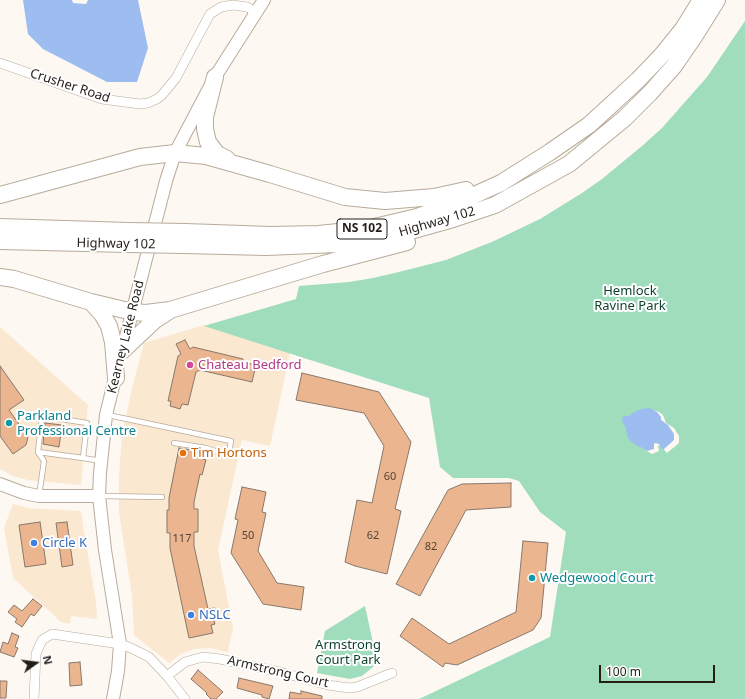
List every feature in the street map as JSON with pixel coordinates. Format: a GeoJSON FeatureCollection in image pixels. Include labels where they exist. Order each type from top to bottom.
{"type":"FeatureCollection","features":[{"type":"Feature","properties":{"kind":"highway","name":"Highway 102"},"geometry":{"type":"LineString","coordinates":[[0,241],[128,238],[184,239],[319,234],[366,229],[417,217],[460,202],[501,183],[550,152],[589,124],[638,80],[683,29],[702,0]]}},
{"type":"Feature","properties":{"kind":"highway","name":"Highway 102"},"geometry":{"type":"LineString","coordinates":[[184,239],[266,247],[337,244],[403,233],[495,205],[569,164],[625,118],[674,66],[717,0]]}},
{"type":"Feature","properties":{"kind":"highway"},"geometry":{"type":"LineString","coordinates":[[215,77],[205,117],[205,129],[208,142],[217,154],[238,165]]}},
{"type":"Feature","properties":{"kind":"highway"},"geometry":{"type":"LineString","coordinates":[[0,195],[140,157],[175,153],[206,156],[345,197],[385,201],[434,198],[462,192],[527,166]]}},
{"type":"Feature","properties":{"kind":"highway"},"geometry":{"type":"LineString","coordinates":[[0,277],[14,279],[91,302],[133,312],[146,313],[170,310],[323,264],[425,236],[460,223],[495,205]]}},
{"type":"Feature","properties":{"kind":"highway","name":"Highway 102"},"geometry":{"type":"LineString","coordinates":[[0,227],[128,238]]}},
{"type":"Feature","properties":{"kind":"highway"},"geometry":{"type":"LineString","coordinates":[[91,302],[102,314],[109,326],[113,342],[116,378]]}},
{"type":"Feature","properties":{"kind":"highway"},"geometry":{"type":"LineString","coordinates":[[122,351],[155,320],[170,310]]}},
{"type":"Feature","properties":{"kind":"main road","name":"Kearney Lake Road"},"geometry":{"type":"LineString","coordinates":[[113,699],[118,671],[120,644],[105,550],[99,496],[106,415],[166,181],[175,153],[215,77],[264,0]]}},
{"type":"Feature","properties":{"kind":"main road"},"geometry":{"type":"LineString","coordinates":[[0,484],[24,493],[39,496],[99,496]]}},
{"type":"Feature","properties":{"kind":"street","name":"Crusher Road"},"geometry":{"type":"LineString","coordinates":[[0,63],[102,99],[140,104],[148,103],[162,95],[176,78],[210,14],[221,7],[233,4],[247,7],[257,13]]}},
{"type":"Feature","properties":{"kind":"street"},"geometry":{"type":"LineString","coordinates":[[34,699],[36,654],[42,640],[52,634],[120,644],[149,657],[167,676],[185,699]]}},
{"type":"Feature","properties":{"kind":"street","name":"Armstrong Court"},"geometry":{"type":"LineString","coordinates":[[167,676],[185,662],[203,657],[220,659],[280,672],[328,685],[349,688],[357,687],[392,673]]}},
{"type":"Feature","properties":{"kind":"lane"},"geometry":{"type":"LineString","coordinates":[[106,415],[231,441],[228,453],[224,454],[206,448],[174,443]]}},
{"type":"Feature","properties":{"kind":"lane"},"geometry":{"type":"LineString","coordinates":[[39,496],[44,461],[38,452],[42,416],[87,423],[84,458]]}},
{"type":"Feature","properties":{"kind":"lane"},"geometry":{"type":"LineString","coordinates":[[38,452],[101,460]]}},
{"type":"Feature","properties":{"kind":"lane"},"geometry":{"type":"LineString","coordinates":[[99,496],[162,497]]}},
{"type":"Feature","properties":{"kind":"shaded area"},"geometry":{"type":"Polygon","coordinates":[[[204,325],[290,353],[270,446],[242,440],[218,550],[233,628],[228,652],[209,648],[194,649],[181,654],[169,663],[134,635],[132,596],[119,512],[119,474],[122,435],[132,388],[144,343],[204,325]]]}},
{"type":"Feature","properties":{"kind":"shaded area"},"geometry":{"type":"Polygon","coordinates":[[[0,327],[88,405],[81,485],[28,480],[13,476],[0,469],[0,327]]]}},
{"type":"Feature","properties":{"kind":"shaded area"},"geometry":{"type":"Polygon","coordinates":[[[13,504],[28,508],[81,511],[96,602],[97,619],[71,616],[70,624],[61,622],[13,578],[4,528],[13,504]]]}},
{"type":"Feature","properties":{"kind":"green space","name":"Hemlock Ravine Park"},"geometry":{"type":"Polygon","coordinates":[[[745,21],[745,699],[419,699],[550,637],[566,532],[540,512],[519,481],[509,478],[453,478],[440,467],[429,398],[204,326],[296,299],[299,286],[349,282],[373,278],[446,260],[494,241],[540,219],[602,179],[642,146],[662,128],[707,77],[745,21]],[[653,410],[640,447],[652,454],[659,451],[658,446],[660,445],[667,453],[679,443],[679,436],[674,428],[666,423],[663,415],[653,410]]]}},
{"type":"Feature","properties":{"kind":"green space","name":"Armstrong Court Park"},"geometry":{"type":"Polygon","coordinates":[[[365,606],[377,661],[373,667],[362,676],[350,679],[317,673],[325,631],[365,606]]]}},
{"type":"Feature","properties":{"kind":"water"},"geometry":{"type":"Polygon","coordinates":[[[23,0],[72,0],[73,3],[86,4],[88,0],[138,0],[148,48],[137,82],[107,82],[43,49],[28,34],[23,0]]]}},
{"type":"Feature","properties":{"kind":"water"},"geometry":{"type":"Polygon","coordinates":[[[650,408],[657,412],[661,417],[661,420],[668,425],[674,434],[674,440],[663,450],[659,444],[655,443],[654,449],[647,451],[631,442],[627,436],[626,428],[622,421],[623,416],[629,416],[641,409],[650,408]]]}},
{"type":"Feature","properties":{"kind":"building"},"geometry":{"type":"Polygon","coordinates":[[[185,340],[190,349],[193,347],[243,359],[243,362],[256,365],[252,382],[200,370],[196,372],[188,405],[182,404],[180,409],[170,406],[171,401],[168,401],[178,356],[181,354],[176,344],[185,340]]]}},
{"type":"Feature","properties":{"kind":"building","name":"Parkland Professional Centre"},"geometry":{"type":"Polygon","coordinates":[[[0,366],[24,400],[9,410],[28,437],[26,445],[13,454],[0,436],[0,366]]]}},
{"type":"Feature","properties":{"kind":"building"},"geometry":{"type":"Polygon","coordinates":[[[302,373],[379,392],[411,442],[395,509],[401,511],[387,574],[345,562],[357,500],[372,503],[384,446],[364,413],[296,400],[302,373]]]}},
{"type":"Feature","properties":{"kind":"building"},"geometry":{"type":"Polygon","coordinates":[[[45,423],[62,425],[59,447],[43,444],[45,423]]]}},
{"type":"Feature","properties":{"kind":"building"},"geometry":{"type":"Polygon","coordinates":[[[179,448],[204,452],[203,459],[206,460],[202,475],[200,474],[194,502],[194,509],[198,509],[198,532],[194,532],[194,546],[208,609],[215,608],[217,616],[213,617],[215,624],[211,625],[213,633],[189,638],[170,548],[170,533],[167,533],[167,510],[169,510],[169,498],[179,448]]]}},
{"type":"Feature","properties":{"kind":"building"},"geometry":{"type":"Polygon","coordinates":[[[511,483],[511,507],[466,510],[420,596],[396,584],[448,490],[462,484],[511,483]]]}},
{"type":"Feature","properties":{"kind":"building"},"geometry":{"type":"Polygon","coordinates":[[[242,487],[266,492],[262,512],[266,513],[258,551],[277,583],[304,587],[301,610],[263,604],[231,553],[238,520],[235,519],[242,487]]]}},
{"type":"Feature","properties":{"kind":"building"},"geometry":{"type":"Polygon","coordinates":[[[40,522],[46,564],[25,567],[19,525],[40,522]]]}},
{"type":"Feature","properties":{"kind":"building"},"geometry":{"type":"Polygon","coordinates":[[[67,522],[73,565],[62,567],[56,523],[67,522]]]}},
{"type":"Feature","properties":{"kind":"building","name":"Wedgewood Court"},"geometry":{"type":"Polygon","coordinates":[[[523,541],[548,543],[541,618],[533,630],[457,665],[445,663],[443,667],[400,636],[412,618],[449,644],[516,612],[523,541]]]}},
{"type":"Feature","properties":{"kind":"building"},"geometry":{"type":"Polygon","coordinates":[[[33,599],[42,606],[34,616],[31,614],[22,627],[15,622],[17,619],[8,612],[14,605],[22,611],[33,599]]]}},
{"type":"Feature","properties":{"kind":"building"},"geometry":{"type":"Polygon","coordinates":[[[12,633],[19,636],[15,647],[18,648],[14,657],[0,652],[3,642],[8,644],[12,633]]]}},
{"type":"Feature","properties":{"kind":"building"},"geometry":{"type":"Polygon","coordinates":[[[80,662],[82,685],[70,686],[69,663],[80,662]]]}},
{"type":"Feature","properties":{"kind":"building"},"geometry":{"type":"Polygon","coordinates":[[[198,670],[223,692],[216,699],[211,699],[206,694],[207,693],[191,679],[198,670]]]}},
{"type":"Feature","properties":{"kind":"building"},"geometry":{"type":"Polygon","coordinates":[[[239,678],[273,686],[269,699],[262,697],[262,695],[237,688],[239,678]]]}},
{"type":"Feature","properties":{"kind":"building"},"geometry":{"type":"Polygon","coordinates":[[[0,681],[7,681],[6,698],[0,698],[0,681]]]}},
{"type":"Feature","properties":{"kind":"building"},"geometry":{"type":"Polygon","coordinates":[[[301,691],[322,696],[322,699],[289,699],[290,692],[301,694],[301,691]]]}},
{"type":"Feature","properties":{"kind":"place","name":"Chateau Bedford"},"geometry":{"type":"Point","coordinates":[190,365]}},
{"type":"Feature","properties":{"kind":"place","name":"Parkland Professional Centre"},"geometry":{"type":"Point","coordinates":[9,423]}},
{"type":"Feature","properties":{"kind":"place","name":"Tim Hortons"},"geometry":{"type":"Point","coordinates":[183,453]}},
{"type":"Feature","properties":{"kind":"place","name":"Circle K"},"geometry":{"type":"Point","coordinates":[34,543]}},
{"type":"Feature","properties":{"kind":"place","name":"Wedgewood Court"},"geometry":{"type":"Point","coordinates":[532,578]}},
{"type":"Feature","properties":{"kind":"place","name":"NSLC"},"geometry":{"type":"Point","coordinates":[191,615]}}]}
